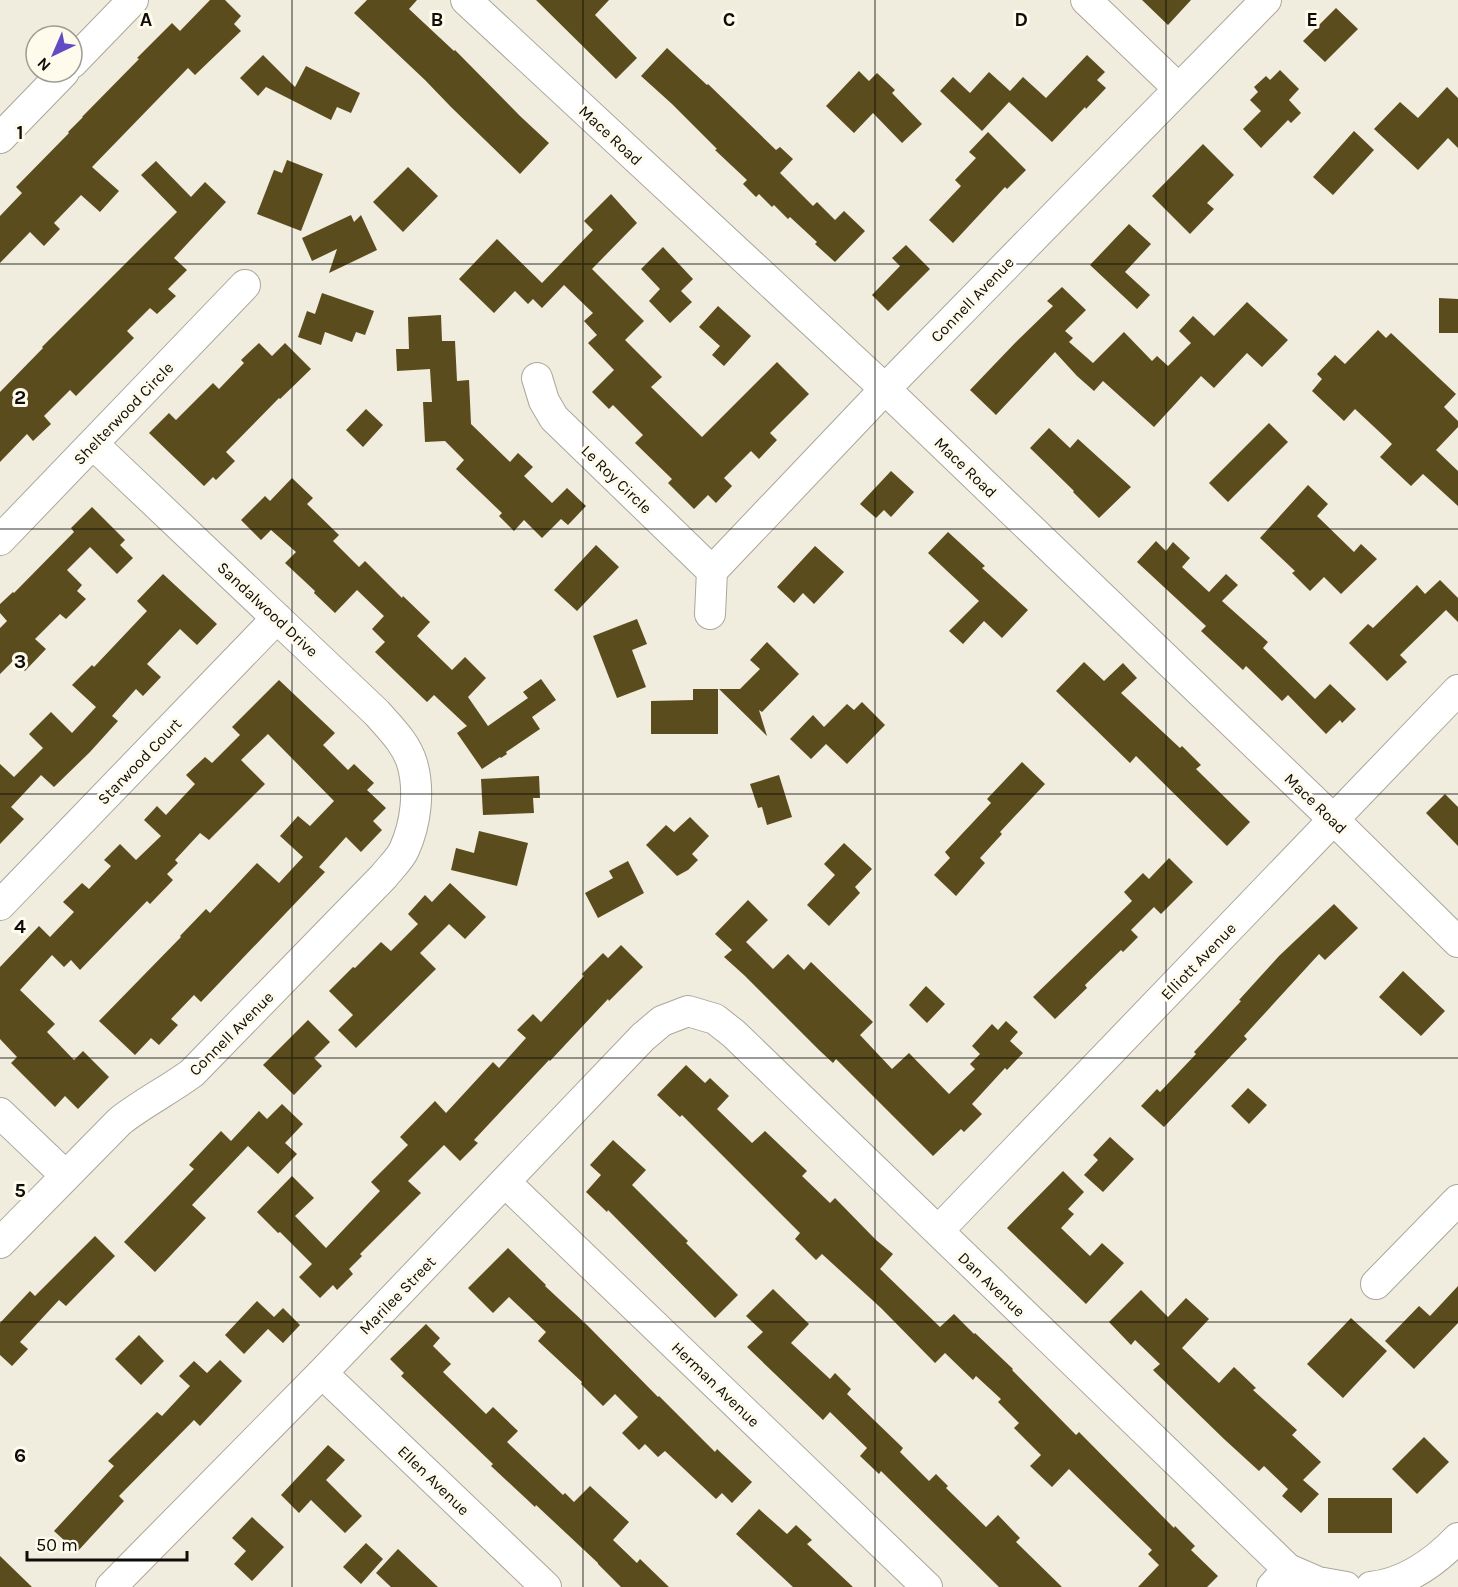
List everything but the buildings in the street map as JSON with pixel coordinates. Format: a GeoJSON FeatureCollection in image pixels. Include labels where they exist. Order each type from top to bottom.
{"type":"FeatureCollection","features":[{"type":"Feature","properties":{"kind":"street"},"geometry":{"type":"LineString","coordinates":[[84,51],[133,0]]}},
{"type":"Feature","properties":{"kind":"street","name":"Mace Road"},"geometry":{"type":"LineString","coordinates":[[465,0],[885,389],[1458,942]]}},
{"type":"Feature","properties":{"kind":"street"},"geometry":{"type":"LineString","coordinates":[[1086,0],[1179,89]]}},
{"type":"Feature","properties":{"kind":"street","name":"Connell Avenue"},"geometry":{"type":"LineString","coordinates":[[712,571],[885,389],[1266,0]]}},
{"type":"Feature","properties":{"kind":"street"},"geometry":{"type":"LineString","coordinates":[[0,138],[52,84]]}},
{"type":"Feature","properties":{"kind":"street","name":"Shelterwood Circle"},"geometry":{"type":"LineString","coordinates":[[0,540],[245,285]]}},
{"type":"Feature","properties":{"kind":"street","name":"Le Roy Circle"},"geometry":{"type":"LineString","coordinates":[[537,378],[544,400],[555,418],[712,571]]}},
{"type":"Feature","properties":{"kind":"street","name":"Sandalwood Drive"},"geometry":{"type":"LineString","coordinates":[[93,444],[377,713],[397,736],[412,762],[417,790]]}},
{"type":"Feature","properties":{"kind":"street"},"geometry":{"type":"LineString","coordinates":[[710,614],[712,571]]}},
{"type":"Feature","properties":{"kind":"street","name":"Starwood Court"},"geometry":{"type":"LineString","coordinates":[[0,905],[277,618]]}},
{"type":"Feature","properties":{"kind":"street","name":"Elliott Avenue"},"geometry":{"type":"LineString","coordinates":[[938,1231],[1458,690]]}},
{"type":"Feature","properties":{"kind":"street","name":"Connell Avenue"},"geometry":{"type":"LineString","coordinates":[[0,1243],[120,1121],[192,1073],[384,876],[403,852],[413,826],[417,790]]}},
{"type":"Feature","properties":{"kind":"street","name":"Dan Avenue"},"geometry":{"type":"LineString","coordinates":[[688,1011],[715,1018],[734,1034],[938,1231],[1280,1578]]}},
{"type":"Feature","properties":{"kind":"street","name":"Marilee Street"},"geometry":{"type":"LineString","coordinates":[[111,1587],[322,1372],[643,1037],[662,1021],[688,1011]]}},
{"type":"Feature","properties":{"kind":"street"},"geometry":{"type":"LineString","coordinates":[[0,1113],[66,1176]]}},
{"type":"Feature","properties":{"kind":"street","name":"Herman Avenue"},"geometry":{"type":"LineString","coordinates":[[505,1182],[927,1587]]}},
{"type":"Feature","properties":{"kind":"street"},"geometry":{"type":"LineString","coordinates":[[1376,1284],[1458,1200]]}},
{"type":"Feature","properties":{"kind":"street","name":"Ellen Avenue"},"geometry":{"type":"LineString","coordinates":[[322,1372],[546,1587]]}},
{"type":"Feature","properties":{"kind":"street"},"geometry":{"type":"LineString","coordinates":[[1371,1587],[1383,1586],[1405,1578],[1429,1564],[1458,1538]]}},
{"type":"Feature","properties":{"kind":"street"},"geometry":{"type":"LineString","coordinates":[[1280,1578],[1347,1587]]}}]}
